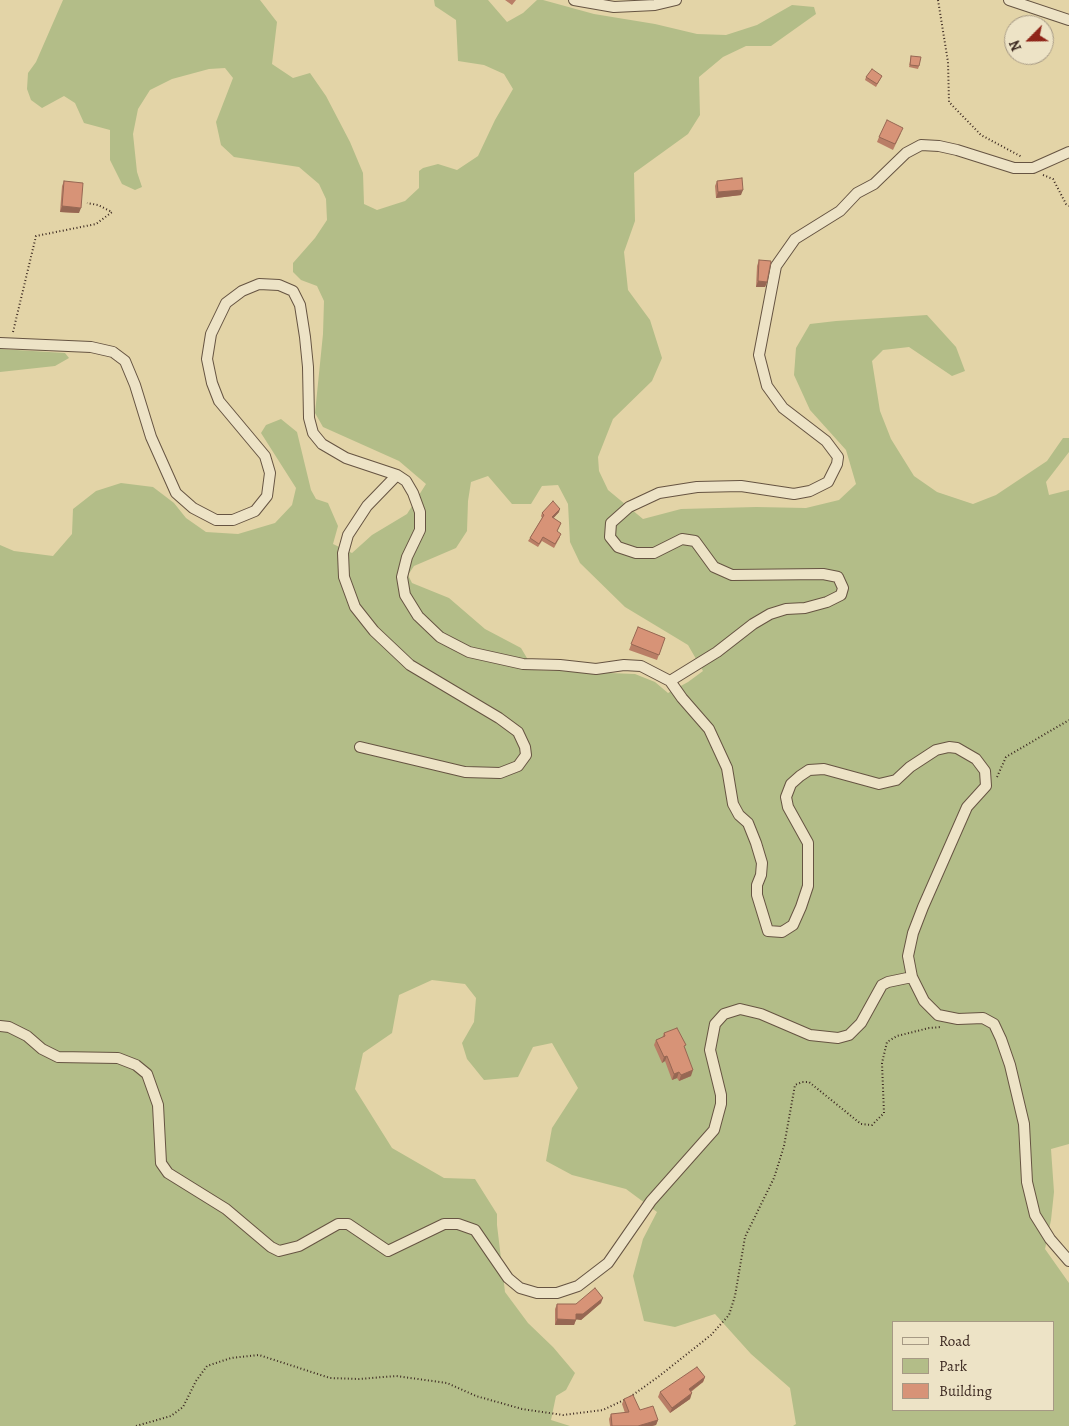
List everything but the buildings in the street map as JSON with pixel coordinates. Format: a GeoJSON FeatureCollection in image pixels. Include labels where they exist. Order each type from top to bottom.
{"type":"FeatureCollection","features":[{"type":"Feature","properties":{"kind":"street"},"geometry":{"type":"LineString","coordinates":[[574,0],[614,7],[655,5],[676,0]]}},
{"type":"Feature","properties":{"kind":"street"},"geometry":{"type":"LineString","coordinates":[[1009,0],[1069,20]]}},
{"type":"Feature","properties":{"kind":"street"},"geometry":{"type":"LineString","coordinates":[[670,681],[717,652],[752,624],[770,614],[786,609],[805,608],[827,602],[841,595],[843,588],[838,577],[824,574],[732,575],[714,567],[695,541],[682,539],[654,553],[636,553],[618,547],[610,537],[611,523],[629,507],[659,493],[697,487],[741,486],[794,494],[810,492],[828,482],[838,457],[826,442],[783,408],[767,386],[759,356],[776,266],[796,239],[840,211],[857,193],[874,184],[906,154],[921,145],[957,150],[1014,168],[1033,168],[1069,152]]}},
{"type":"Feature","properties":{"kind":"street"},"geometry":{"type":"LineString","coordinates":[[5,344],[91,347],[112,352],[125,361],[135,385],[150,437],[176,493],[193,508],[216,520],[233,520],[255,511],[267,496],[270,474],[265,456],[219,401],[215,392],[207,359],[211,334],[226,303],[242,291],[259,284],[280,285],[293,292],[300,305],[308,367],[309,418],[313,433],[322,444],[346,458],[397,475],[406,481],[413,493],[420,512],[420,530],[407,557],[402,577],[405,595],[418,616],[440,637],[470,652],[523,664],[560,665],[596,669],[641,666],[670,681],[682,698],[710,729],[726,768],[733,804],[739,815],[748,823],[756,843],[762,863],[761,875],[757,885],[757,896],[768,931],[782,932],[793,925],[808,886],[808,843],[788,807],[786,797],[791,784],[809,770],[824,769],[879,784],[896,780],[910,767],[936,750],[949,747],[957,748],[976,759],[985,771],[986,786],[967,806],[923,907],[913,933],[908,956],[912,977],[924,1001],[938,1015],[958,1019],[983,1018],[994,1024],[1001,1039],[1018,1094],[1024,1124],[1027,1182],[1035,1214],[1050,1239],[1069,1261]]}},
{"type":"Feature","properties":{"kind":"street"},"geometry":{"type":"LineString","coordinates":[[360,747],[465,772],[500,773],[518,766],[526,755],[525,746],[518,732],[499,718],[410,665],[374,631],[355,607],[344,577],[343,552],[348,536],[367,506],[397,475]]}},
{"type":"Feature","properties":{"kind":"street"},"geometry":{"type":"LineString","coordinates":[[0,1026],[9,1027],[27,1036],[42,1049],[58,1057],[118,1058],[136,1065],[147,1074],[158,1104],[161,1163],[168,1173],[226,1209],[271,1247],[279,1251],[299,1246],[338,1224],[348,1224],[382,1249],[388,1251],[444,1224],[458,1224],[474,1230],[508,1278],[520,1288],[537,1293],[557,1293],[578,1286],[608,1263],[651,1201],[714,1130],[721,1104],[721,1095],[710,1050],[715,1024],[724,1014],[740,1010],[761,1014],[810,1035],[838,1038],[849,1035],[861,1023],[882,985],[912,977]]}},
{"type":"Feature","properties":{"kind":"path"},"geometry":{"type":"LineString","coordinates":[[938,0],[948,62],[949,102],[982,135],[1029,160],[1036,172],[1053,179],[1066,204],[1069,206]]}},
{"type":"Feature","properties":{"kind":"path"},"geometry":{"type":"LineString","coordinates":[[5,344],[36,236],[96,224],[112,212],[98,205],[87,203]]}},
{"type":"Feature","properties":{"kind":"path"},"geometry":{"type":"LineString","coordinates":[[986,786],[998,776],[1006,757],[1069,720]]}},
{"type":"Feature","properties":{"kind":"green space"},"geometry":{"type":"Polygon","coordinates":[[[63,0],[260,0],[277,22],[272,64],[293,78],[310,73],[326,96],[350,142],[363,173],[364,204],[377,210],[405,201],[419,188],[419,171],[423,168],[438,164],[457,170],[478,156],[495,120],[513,89],[504,74],[484,65],[458,61],[456,20],[435,6],[434,0],[488,0],[507,22],[523,13],[537,0],[543,0],[594,14],[655,24],[697,34],[726,35],[757,25],[792,5],[814,7],[816,14],[771,46],[746,46],[723,57],[699,77],[700,115],[688,134],[634,173],[635,221],[624,252],[628,290],[650,320],[662,358],[652,381],[613,419],[598,457],[599,471],[608,490],[643,519],[681,509],[806,508],[839,500],[856,484],[846,450],[810,410],[794,375],[796,348],[810,324],[836,321],[927,315],[956,347],[965,371],[952,376],[909,347],[883,350],[872,361],[880,411],[891,439],[914,476],[937,492],[973,504],[996,495],[1047,461],[1063,438],[1069,438],[1069,452],[1046,482],[1049,495],[1069,490],[1069,1144],[1051,1149],[1054,1192],[1045,1249],[1069,1283],[1069,1426],[793,1426],[796,1424],[790,1388],[751,1354],[715,1314],[675,1327],[644,1321],[633,1276],[643,1239],[657,1212],[626,1189],[572,1175],[546,1161],[552,1128],[578,1088],[552,1043],[533,1047],[518,1077],[484,1080],[467,1059],[462,1043],[474,1022],[476,998],[465,984],[432,980],[399,995],[392,1033],[363,1053],[355,1089],[392,1148],[444,1178],[475,1179],[497,1214],[505,1292],[528,1323],[553,1347],[575,1373],[566,1390],[556,1396],[551,1420],[570,1426],[0,1426],[0,545],[14,551],[53,556],[72,534],[73,509],[96,491],[121,483],[153,487],[174,503],[186,518],[206,532],[238,534],[275,523],[292,505],[296,488],[261,433],[266,425],[281,419],[297,432],[311,490],[316,499],[328,503],[338,526],[333,544],[352,553],[372,535],[407,514],[426,484],[399,461],[323,427],[315,413],[323,334],[324,301],[317,286],[301,280],[293,272],[293,263],[315,238],[327,220],[326,199],[319,184],[299,167],[234,157],[221,145],[216,122],[233,78],[225,68],[209,69],[172,79],[150,90],[138,109],[133,134],[137,172],[142,187],[135,190],[122,184],[110,160],[110,130],[84,123],[75,103],[64,96],[42,108],[31,100],[27,89],[28,73],[36,62],[63,0]],[[488,476],[471,482],[467,531],[456,548],[414,566],[408,575],[412,583],[449,598],[485,629],[521,648],[534,670],[635,674],[655,682],[668,693],[703,671],[688,645],[625,607],[580,563],[570,542],[568,504],[558,485],[542,486],[531,504],[512,504],[488,476]]]}},
{"type":"Feature","properties":{"kind":"green space"},"geometry":{"type":"Polygon","coordinates":[[[0,349],[65,353],[69,358],[55,366],[0,372],[0,349]]]}}]}
